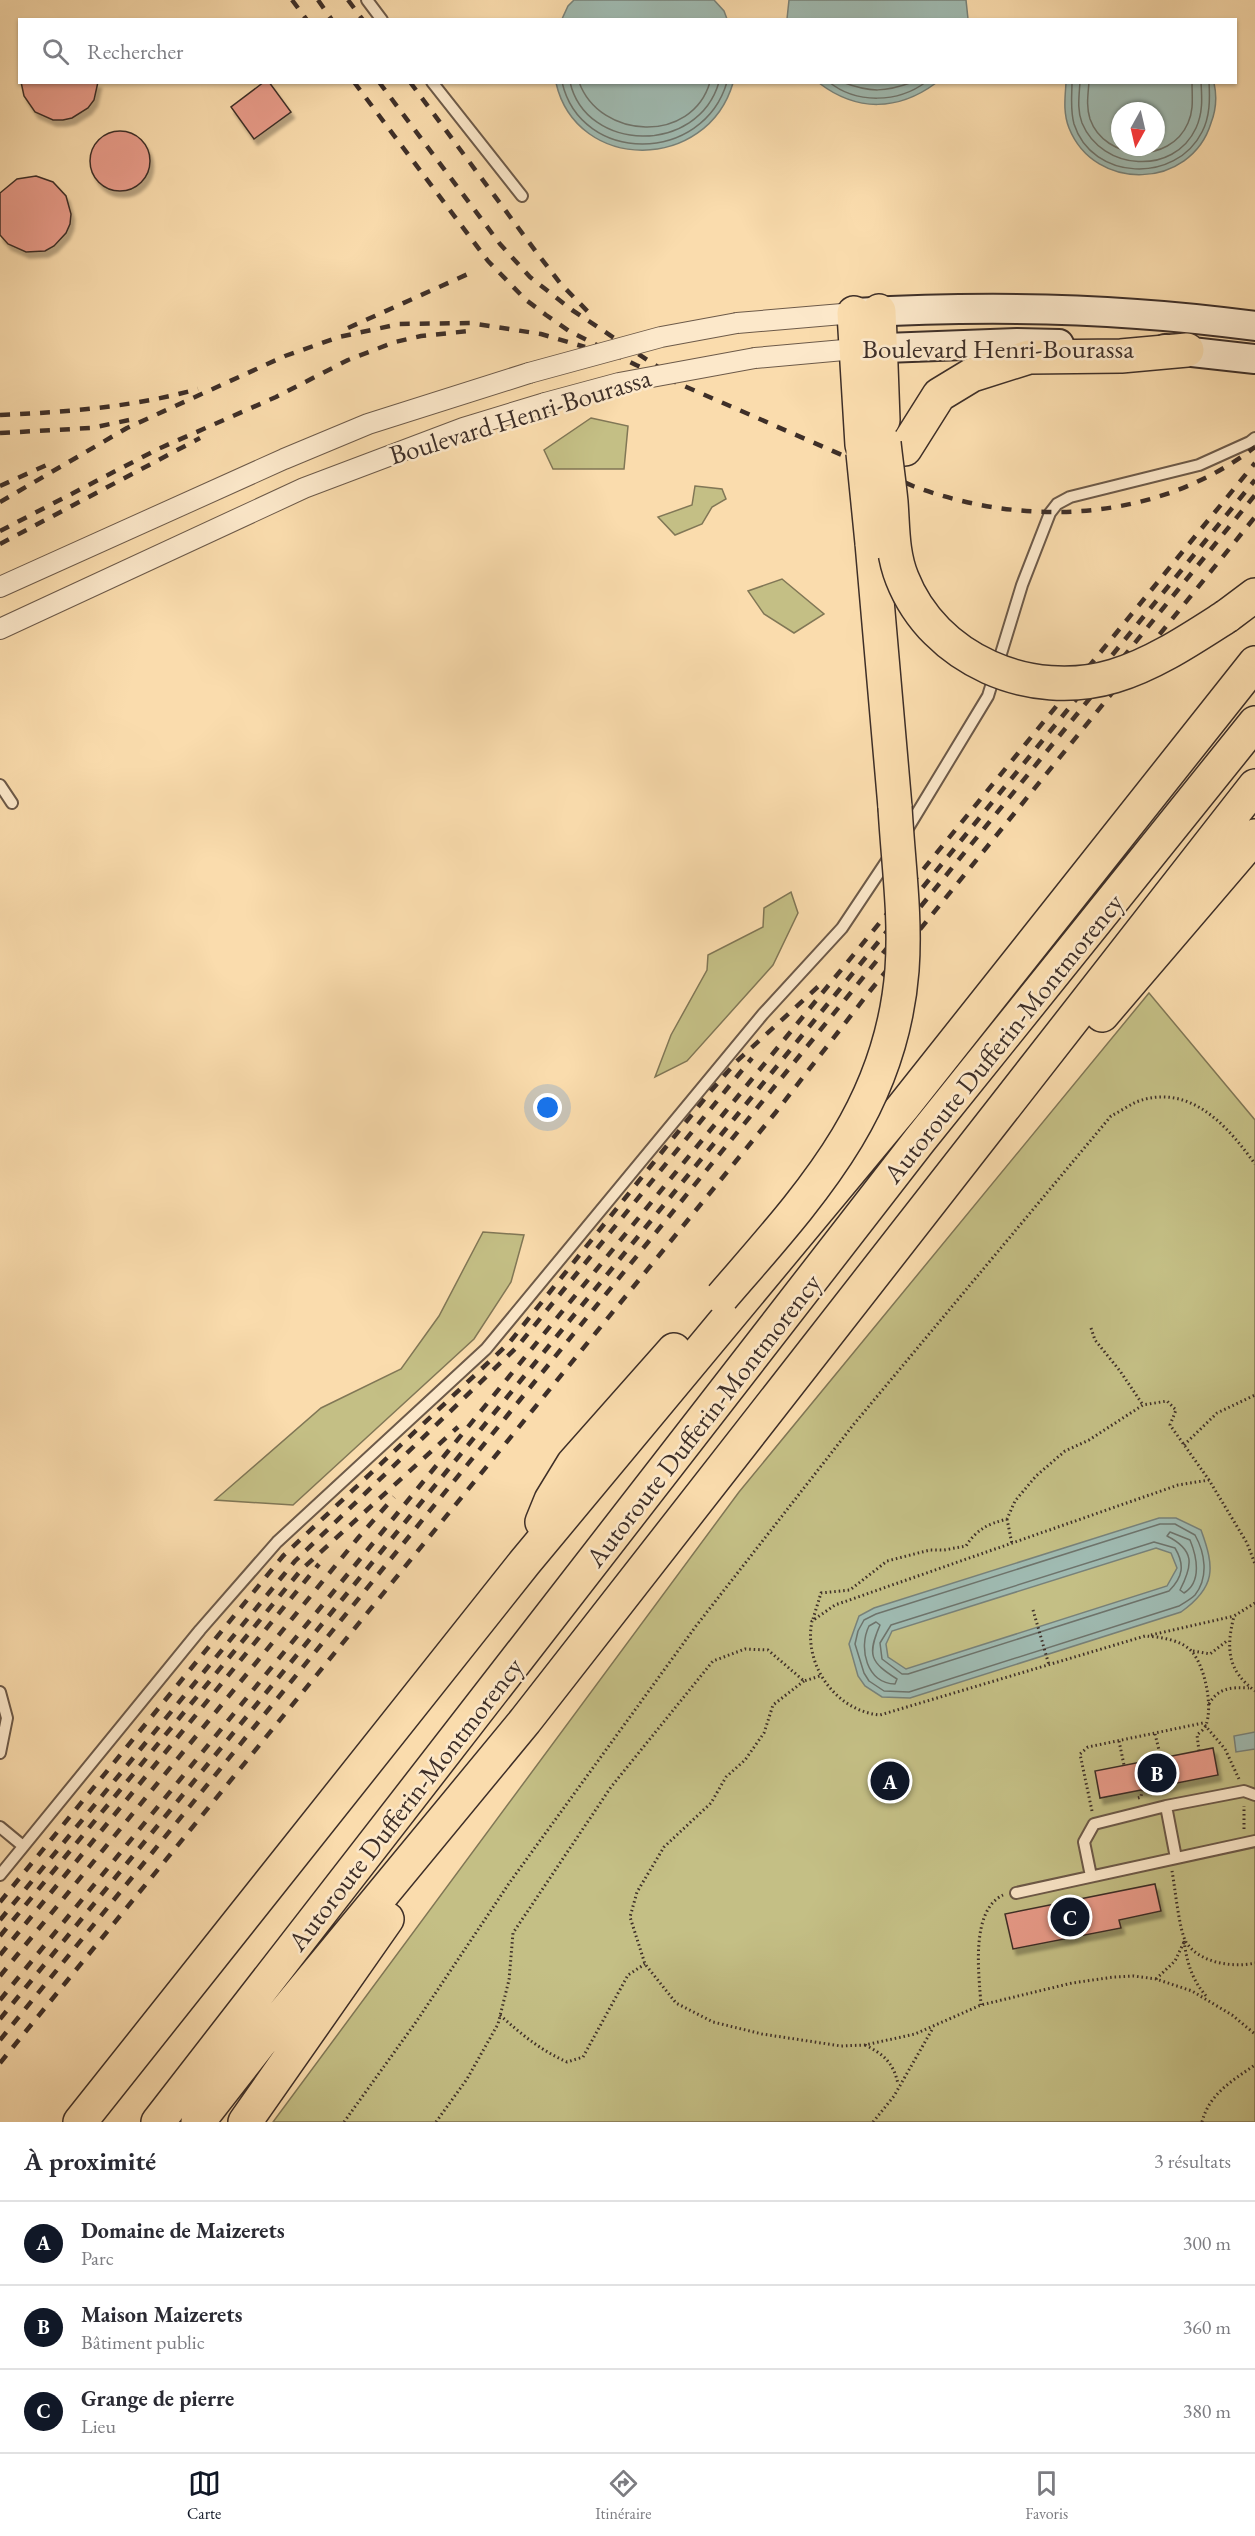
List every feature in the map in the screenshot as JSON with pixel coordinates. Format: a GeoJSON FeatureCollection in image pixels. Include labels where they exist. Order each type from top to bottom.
{"type":"FeatureCollection","features":[{"type":"Feature","properties":{"kind":"highway"},"geometry":{"type":"LineString","coordinates":[[525,1562],[551,1500],[573,1464],[722,1297],[826,1173],[861,1116],[887,1054],[896,1019],[902,969],[902,924],[895,807],[884,446],[867,349],[866,312]]}},
{"type":"Feature","properties":{"kind":"highway"},"geometry":{"type":"LineString","coordinates":[[884,446],[939,395],[972,375],[1029,357],[1121,356],[1187,350]]}},
{"type":"Feature","properties":{"kind":"highway"},"geometry":{"type":"LineString","coordinates":[[884,446],[895,474],[891,501],[893,545],[901,578],[913,601],[930,624],[950,643],[979,663],[1002,674],[1029,680],[1080,683],[1113,676],[1152,661],[1227,616],[1255,595]]}},
{"type":"Feature","properties":{"kind":"highway"},"geometry":{"type":"LineString","coordinates":[[80,2122],[525,1562],[903,1107],[1255,663]]}},
{"type":"Feature","properties":{"kind":"highway","name":"Autoroute Dufferin-Montmorency"},"geometry":{"type":"LineString","coordinates":[[158,2122],[919,1141],[1255,723]]}},
{"type":"Feature","properties":{"kind":"highway","name":"Autoroute Dufferin-Montmorency"},"geometry":{"type":"LineString","coordinates":[[198,2122],[258,2045],[525,1721],[1255,786]]}},
{"type":"Feature","properties":{"kind":"highway"},"geometry":{"type":"LineString","coordinates":[[972,1147],[1084,1036],[1255,836]]}},
{"type":"Feature","properties":{"kind":"highway"},"geometry":{"type":"LineString","coordinates":[[245,2122],[525,1721]]}},
{"type":"Feature","properties":{"kind":"main road","name":"Boulevard Henri-Bourassa"},"geometry":{"type":"LineString","coordinates":[[866,312],[997,308],[1107,313],[1255,326]]}},
{"type":"Feature","properties":{"kind":"main road","name":"Boulevard Henri-Bourassa"},"geometry":{"type":"LineString","coordinates":[[867,349],[1017,343],[1187,350],[1255,359]]}},
{"type":"Feature","properties":{"kind":"street","name":"Boulevard Henri-Bourassa"},"geometry":{"type":"LineString","coordinates":[[0,587],[284,459],[368,424],[529,373],[661,337],[737,323],[866,312]]}},
{"type":"Feature","properties":{"kind":"street","name":"Boulevard Henri-Bourassa"},"geometry":{"type":"LineString","coordinates":[[0,629],[304,488],[452,432],[630,380],[791,353],[867,349]]}},
{"type":"Feature","properties":{"kind":"lane"},"geometry":{"type":"LineString","coordinates":[[367,0],[380,18]]}},
{"type":"Feature","properties":{"kind":"lane"},"geometry":{"type":"LineString","coordinates":[[434,84],[522,196]]}},
{"type":"Feature","properties":{"kind":"lane"},"geometry":{"type":"LineString","coordinates":[[0,1875],[200,1630],[277,1542],[486,1349],[763,1014],[842,928],[914,820],[988,696],[1022,585],[1050,513],[1057,504],[1070,497],[1199,465],[1255,438]]}},
{"type":"Feature","properties":{"kind":"lane"},"geometry":{"type":"LineString","coordinates":[[0,785],[12,803]]}},
{"type":"Feature","properties":{"kind":"lane"},"geometry":{"type":"LineString","coordinates":[[0,1692],[7,1718],[0,1753]]}},
{"type":"Feature","properties":{"kind":"lane"},"geometry":{"type":"LineString","coordinates":[[1091,1876],[1084,1842],[1094,1824],[1166,1806],[1249,1793]]}},
{"type":"Feature","properties":{"kind":"lane"},"geometry":{"type":"LineString","coordinates":[[1166,1806],[1173,1859]]}},
{"type":"Feature","properties":{"kind":"lane"},"geometry":{"type":"LineString","coordinates":[[0,1827],[23,1846]]}},
{"type":"Feature","properties":{"kind":"lane"},"geometry":{"type":"LineString","coordinates":[[1016,1893],[1255,1841]]}},
{"type":"Feature","properties":{"kind":"path"},"geometry":{"type":"LineString","coordinates":[[344,2122],[416,2022],[510,1882],[696,1626],[855,1424],[1111,1116],[1136,1102],[1159,1097],[1190,1101],[1213,1115],[1233,1134],[1255,1164]]}},
{"type":"Feature","properties":{"kind":"path"},"geometry":{"type":"LineString","coordinates":[[1091,1328],[1095,1340],[1143,1405]]}},
{"type":"Feature","properties":{"kind":"path"},"geometry":{"type":"LineString","coordinates":[[1183,1445],[1217,1413],[1255,1395]]}},
{"type":"Feature","properties":{"kind":"path"},"geometry":{"type":"LineString","coordinates":[[1012,1545],[1007,1519],[1015,1501],[1036,1476],[1065,1451],[1089,1440],[1143,1405],[1167,1401],[1176,1410],[1170,1425],[1209,1480],[1247,1543],[1255,1564]]}},
{"type":"Feature","properties":{"kind":"path"},"geometry":{"type":"LineString","coordinates":[[812,1621],[836,1605],[1178,1485],[1209,1480]]}},
{"type":"Feature","properties":{"kind":"path"},"geometry":{"type":"LineString","coordinates":[[1007,1519],[990,1523],[975,1532],[966,1546],[944,1551],[930,1550],[887,1561],[850,1590],[821,1593],[810,1633],[820,1676],[840,1698],[853,1708],[880,1715],[1146,1636],[1234,1616],[1255,1603]]}},
{"type":"Feature","properties":{"kind":"path"},"geometry":{"type":"LineString","coordinates":[[1032,1610],[1049,1665]]}},
{"type":"Feature","properties":{"kind":"path"},"geometry":{"type":"LineString","coordinates":[[1234,1616],[1228,1640],[1232,1663],[1241,1680],[1255,1690]]}},
{"type":"Feature","properties":{"kind":"path"},"geometry":{"type":"LineString","coordinates":[[1146,1636],[1160,1636],[1192,1651],[1210,1654],[1228,1640]]}},
{"type":"Feature","properties":{"kind":"path"},"geometry":{"type":"LineString","coordinates":[[436,2122],[467,2079],[498,2024],[509,1980],[513,1933],[611,1787],[713,1661],[745,1648],[768,1650],[804,1681]]}},
{"type":"Feature","properties":{"kind":"path"},"geometry":{"type":"LineString","coordinates":[[1192,1651],[1202,1668],[1208,1692],[1206,1726],[1197,1735],[1199,1751]]}},
{"type":"Feature","properties":{"kind":"path"},"geometry":{"type":"LineString","coordinates":[[820,1676],[804,1681],[773,1705],[764,1733],[745,1760],[726,1777],[711,1803],[664,1847],[637,1892],[630,1917],[645,1964],[676,2003],[712,2022],[841,2046],[865,2045],[915,2034],[981,2004],[1072,1983],[1114,1977],[1156,1978],[1208,1999]]}},
{"type":"Feature","properties":{"kind":"path"},"geometry":{"type":"LineString","coordinates":[[1208,1706],[1215,1694],[1224,1689],[1251,1688]]}},
{"type":"Feature","properties":{"kind":"path"},"geometry":{"type":"LineString","coordinates":[[1094,1824],[1080,1754],[1088,1747],[1203,1723],[1225,1749],[1249,1793],[1244,1830],[1237,1845]]}},
{"type":"Feature","properties":{"kind":"path"},"geometry":{"type":"LineString","coordinates":[[1155,1733],[1161,1758]]}},
{"type":"Feature","properties":{"kind":"path"},"geometry":{"type":"LineString","coordinates":[[1119,1740],[1124,1765]]}},
{"type":"Feature","properties":{"kind":"path"},"geometry":{"type":"LineString","coordinates":[[1173,1859],[1184,1940],[1190,1970],[1196,1984],[1208,1999],[1255,2034]]}},
{"type":"Feature","properties":{"kind":"path"},"geometry":{"type":"LineString","coordinates":[[981,2004],[978,1956],[980,1930],[991,1903],[1001,1895],[1016,1893]]}},
{"type":"Feature","properties":{"kind":"path"},"geometry":{"type":"LineString","coordinates":[[1184,1940],[1192,1949],[1218,1962],[1233,1965],[1255,1963]]}},
{"type":"Feature","properties":{"kind":"path"},"geometry":{"type":"LineString","coordinates":[[1156,1978],[1175,1961],[1184,1940]]}},
{"type":"Feature","properties":{"kind":"path"},"geometry":{"type":"LineString","coordinates":[[500,2015],[524,2037],[547,2053],[567,2062],[583,2057],[628,1975],[645,1964]]}},
{"type":"Feature","properties":{"kind":"path"},"geometry":{"type":"LineString","coordinates":[[873,2122],[894,2096],[898,2084],[934,2026]]}},
{"type":"Feature","properties":{"kind":"path"},"geometry":{"type":"LineString","coordinates":[[865,2045],[874,2049],[895,2067],[898,2084]]}},
{"type":"Feature","properties":{"kind":"path"},"geometry":{"type":"LineString","coordinates":[[1202,2122],[1210,2101],[1233,2079],[1255,2065]]}},
{"type":"Feature","properties":{"kind":"shaded area"},"geometry":{"type":"Polygon","coordinates":[[[591,418],[628,426],[624,469],[553,469],[544,450],[591,418]]]}},
{"type":"Feature","properties":{"kind":"shaded area"},"geometry":{"type":"Polygon","coordinates":[[[695,486],[722,489],[726,499],[712,507],[702,524],[675,535],[658,517],[692,505],[695,486]]]}},
{"type":"Feature","properties":{"kind":"shaded area"},"geometry":{"type":"Polygon","coordinates":[[[782,579],[824,614],[794,633],[764,614],[748,591],[782,579]]]}},
{"type":"Feature","properties":{"kind":"shaded area"},"geometry":{"type":"Polygon","coordinates":[[[791,892],[798,913],[773,965],[687,1061],[655,1077],[671,1035],[707,970],[708,955],[763,927],[764,908],[791,892]]]}},
{"type":"Feature","properties":{"kind":"shaded area"},"geometry":{"type":"Polygon","coordinates":[[[1149,993],[1255,1120],[1255,2122],[273,2122],[739,1492],[1149,993]]]}},
{"type":"Feature","properties":{"kind":"shaded area"},"geometry":{"type":"Polygon","coordinates":[[[483,1232],[524,1235],[511,1282],[474,1339],[293,1505],[215,1500],[321,1408],[401,1369],[439,1316],[483,1232]]]}},
{"type":"Feature","properties":{"kind":"water"},"geometry":{"type":"Polygon","coordinates":[[[574,0],[714,0],[724,11],[727,18],[562,18],[568,6],[574,0]]]}},
{"type":"Feature","properties":{"kind":"water"},"geometry":{"type":"Polygon","coordinates":[[[789,0],[966,0],[968,18],[787,18],[789,0]]]}},
{"type":"Feature","properties":{"kind":"water"},"geometry":{"type":"Polygon","coordinates":[[[557,84],[733,84],[719,112],[697,133],[671,146],[643,150],[614,146],[589,133],[569,112],[557,84]]]}},
{"type":"Feature","properties":{"kind":"water"},"geometry":{"type":"Polygon","coordinates":[[[821,84],[934,84],[907,99],[892,103],[863,103],[833,92],[821,84]]]}},
{"type":"Feature","properties":{"kind":"water"},"geometry":{"type":"Polygon","coordinates":[[[1066,84],[1214,84],[1216,93],[1211,123],[1200,145],[1184,161],[1164,171],[1142,175],[1120,172],[1099,164],[1082,149],[1069,128],[1066,117],[1066,84]]]}},
{"type":"Feature","properties":{"kind":"water"},"geometry":{"type":"Polygon","coordinates":[[[1159,1518],[1176,1518],[1201,1530],[1209,1555],[1209,1576],[1206,1585],[1201,1594],[1181,1612],[910,1698],[882,1697],[865,1686],[858,1676],[849,1644],[859,1616],[874,1608],[1159,1518]],[[1156,1548],[892,1631],[886,1644],[888,1657],[906,1669],[1167,1586],[1177,1568],[1171,1553],[1156,1548]]]}},
{"type":"Feature","properties":{"kind":"water"},"geometry":{"type":"Polygon","coordinates":[[[1255,1732],[1255,1749],[1236,1752],[1234,1736],[1255,1732]]]}},
{"type":"Feature","properties":{"kind":"building"},"geometry":{"type":"Polygon","coordinates":[[[21,84],[98,84],[94,100],[88,108],[72,118],[63,120],[53,120],[35,112],[24,96],[21,84]]]}},
{"type":"Feature","properties":{"kind":"building"},"geometry":{"type":"Polygon","coordinates":[[[261,84],[270,84],[291,112],[254,139],[231,107],[261,84]]]}},
{"type":"Feature","properties":{"kind":"building"},"geometry":{"type":"Polygon","coordinates":[[[114,131],[126,131],[137,136],[145,144],[150,161],[148,173],[137,186],[126,191],[114,191],[103,186],[95,178],[90,167],[90,155],[95,144],[103,136],[114,131]]]}},
{"type":"Feature","properties":{"kind":"building"},"geometry":{"type":"Polygon","coordinates":[[[36,176],[53,182],[66,196],[71,214],[70,224],[66,233],[54,246],[45,251],[26,252],[8,244],[0,235],[0,193],[17,179],[36,176]]]}},
{"type":"Feature","properties":{"kind":"building"},"geometry":{"type":"Polygon","coordinates":[[[1213,1748],[1218,1775],[1100,1798],[1095,1771],[1213,1748]]]}},
{"type":"Feature","properties":{"kind":"building"},"geometry":{"type":"Polygon","coordinates":[[[1155,1884],[1161,1911],[1119,1920],[1121,1928],[1013,1949],[1005,1914],[1155,1884]]]}},
{"type":"Feature","properties":{"kind":"railway"},"geometry":{"type":"LineString","coordinates":[[292,0],[306,18]]}},
{"type":"Feature","properties":{"kind":"railway"},"geometry":{"type":"LineString","coordinates":[[318,0],[331,18]]}},
{"type":"Feature","properties":{"kind":"railway"},"geometry":{"type":"LineString","coordinates":[[348,0],[362,18]]}},
{"type":"Feature","properties":{"kind":"railway"},"geometry":{"type":"LineString","coordinates":[[355,84],[488,261],[526,300],[546,315],[569,331],[636,365],[913,486],[956,499],[1000,508],[1045,512],[1089,510],[1133,503],[1176,491],[1217,472],[1255,447]]}},
{"type":"Feature","properties":{"kind":"railway"},"geometry":{"type":"LineString","coordinates":[[380,84],[500,244],[530,277],[572,310],[661,369]]}},
{"type":"Feature","properties":{"kind":"railway"},"geometry":{"type":"LineString","coordinates":[[411,84],[560,283],[594,318]]}},
{"type":"Feature","properties":{"kind":"railway"},"geometry":{"type":"LineString","coordinates":[[348,328],[468,274]]}},
{"type":"Feature","properties":{"kind":"railway"},"geometry":{"type":"LineString","coordinates":[[0,502],[127,428],[285,356],[339,337],[399,324],[470,323],[541,334],[585,347]]}},
{"type":"Feature","properties":{"kind":"railway"},"geometry":{"type":"LineString","coordinates":[[0,531],[158,449],[276,397],[348,360],[395,342],[421,336],[469,331]]}},
{"type":"Feature","properties":{"kind":"railway"},"geometry":{"type":"LineString","coordinates":[[0,415],[100,408],[198,389]]}},
{"type":"Feature","properties":{"kind":"railway"},"geometry":{"type":"LineString","coordinates":[[0,433],[91,428],[134,419]]}},
{"type":"Feature","properties":{"kind":"railway"},"geometry":{"type":"LineString","coordinates":[[0,544],[200,438]]}},
{"type":"Feature","properties":{"kind":"railway"},"geometry":{"type":"LineString","coordinates":[[0,486],[51,463]]}},
{"type":"Feature","properties":{"kind":"railway"},"geometry":{"type":"LineString","coordinates":[[0,2000],[1255,463]]}},
{"type":"Feature","properties":{"kind":"railway"},"geometry":{"type":"LineString","coordinates":[[0,2019],[1255,480]]}},
{"type":"Feature","properties":{"kind":"railway"},"geometry":{"type":"LineString","coordinates":[[0,2040],[1255,495]]}},
{"type":"Feature","properties":{"kind":"railway"},"geometry":{"type":"LineString","coordinates":[[0,2063],[776,1112],[870,991],[1255,517]]}},
{"type":"Feature","properties":{"kind":"railway"},"geometry":{"type":"LineString","coordinates":[[0,1902],[283,1556],[509,1343],[736,1062],[822,983]]}},
{"type":"Feature","properties":{"kind":"railway"},"geometry":{"type":"LineString","coordinates":[[0,1920],[295,1561],[517,1347],[752,1058]]}},
{"type":"Feature","properties":{"kind":"railway"},"geometry":{"type":"LineString","coordinates":[[0,1936],[301,1570],[458,1427]]}},
{"type":"Feature","properties":{"kind":"railway"},"geometry":{"type":"LineString","coordinates":[[0,1976],[394,1497]]}},
{"type":"Feature","properties":{"kind":"railway"},"geometry":{"type":"LineString","coordinates":[[0,1955],[319,1564]]}},
{"type":"Feature","properties":{"kind":"place","name":"Maison Maizerets"},"geometry":{"type":"Point","coordinates":[1157,1773]}},
{"type":"Feature","properties":{"kind":"place","name":"Domaine de Maizerets"},"geometry":{"type":"Point","coordinates":[890,1781]}},
{"type":"Feature","properties":{"kind":"place","name":"Grange de pierre"},"geometry":{"type":"Point","coordinates":[1070,1917]}}]}
